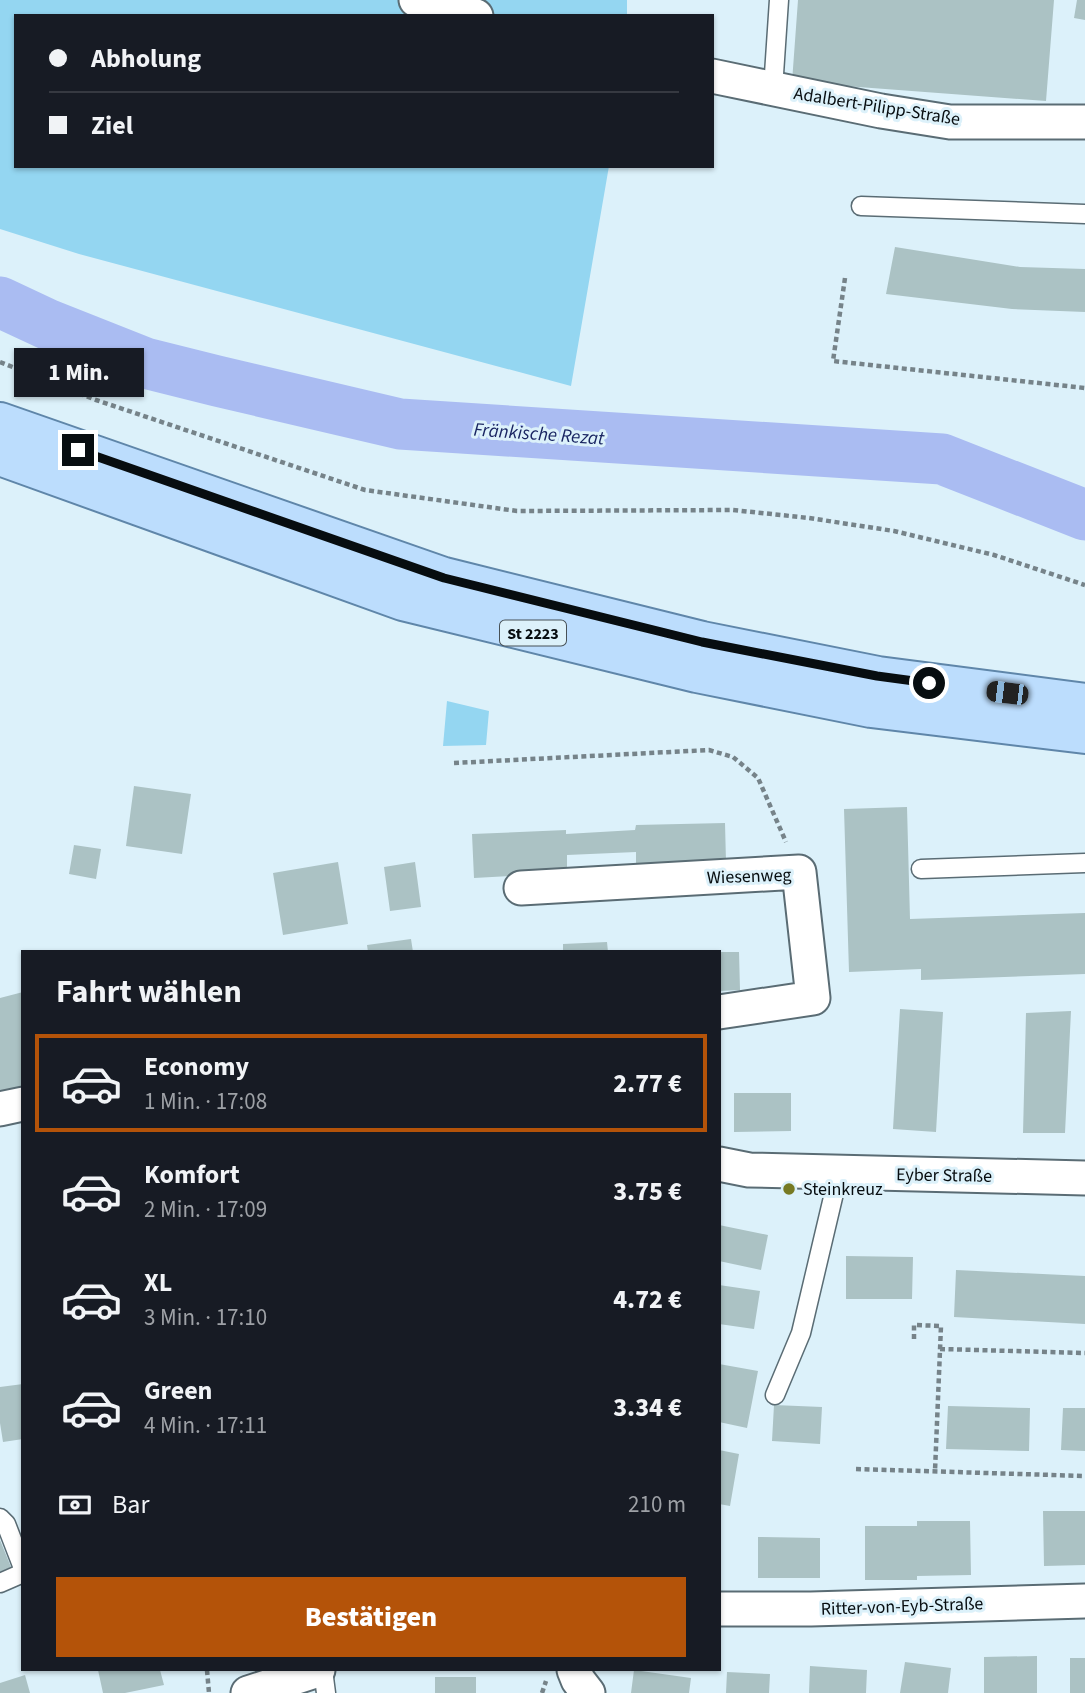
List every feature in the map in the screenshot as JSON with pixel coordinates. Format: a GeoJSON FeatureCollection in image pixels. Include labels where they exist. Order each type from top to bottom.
{"type":"FeatureCollection","features":[{"type":"Feature","properties":{"kind":"main road","name":"St 2223"},"geometry":{"type":"LineString","coordinates":[[0,422],[444,578],[702,642],[877,676],[1085,703]]}},
{"type":"Feature","properties":{"kind":"main road","name":"St 2223"},"geometry":{"type":"LineString","coordinates":[[0,456],[403,601],[697,673],[858,705],[1085,734]]}},
{"type":"Feature","properties":{"kind":"street"},"geometry":{"type":"LineString","coordinates":[[416,0],[468,14]]}},
{"type":"Feature","properties":{"kind":"street","name":"Adalbert-Pilipp-Straße"},"geometry":{"type":"LineString","coordinates":[[714,76],[880,111],[950,121],[1085,122]]}},
{"type":"Feature","properties":{"kind":"street","name":"Wiesenweg"},"geometry":{"type":"LineString","coordinates":[[521,888],[799,872],[813,998],[721,1012]]}},
{"type":"Feature","properties":{"kind":"street"},"geometry":{"type":"LineString","coordinates":[[0,1109],[21,1104]]}},
{"type":"Feature","properties":{"kind":"street","name":"Eyber Straße"},"geometry":{"type":"LineString","coordinates":[[721,1164],[749,1170],[1085,1178]]}},
{"type":"Feature","properties":{"kind":"street","name":"Ritter-von-Eyb-Straße"},"geometry":{"type":"LineString","coordinates":[[721,1609],[1085,1601]]}},
{"type":"Feature","properties":{"kind":"street"},"geometry":{"type":"LineString","coordinates":[[248,1693],[315,1671]]}},
{"type":"Feature","properties":{"kind":"street"},"geometry":{"type":"LineString","coordinates":[[574,1671],[588,1693]]}},
{"type":"Feature","properties":{"kind":"lane"},"geometry":{"type":"LineString","coordinates":[[773,89],[779,0]]}},
{"type":"Feature","properties":{"kind":"lane"},"geometry":{"type":"LineString","coordinates":[[861,206],[1085,214]]}},
{"type":"Feature","properties":{"kind":"lane"},"geometry":{"type":"LineString","coordinates":[[921,869],[1085,863]]}},
{"type":"Feature","properties":{"kind":"lane"},"geometry":{"type":"LineString","coordinates":[[775,1395],[801,1333],[839,1172]]}},
{"type":"Feature","properties":{"kind":"lane"},"geometry":{"type":"LineString","coordinates":[[0,1518],[6,1524],[21,1565]]}},
{"type":"Feature","properties":{"kind":"lane"},"geometry":{"type":"LineString","coordinates":[[0,1583],[21,1572]]}},
{"type":"Feature","properties":{"kind":"lane"},"geometry":{"type":"LineString","coordinates":[[323,1671],[326,1693]]}},
{"type":"Feature","properties":{"kind":"path"},"geometry":{"type":"LineString","coordinates":[[845,278],[833,361],[1085,388]]}},
{"type":"Feature","properties":{"kind":"path"},"geometry":{"type":"LineString","coordinates":[[0,362],[96,400],[365,490],[517,511],[733,510],[809,518],[894,531],[969,549],[1085,585]]}},
{"type":"Feature","properties":{"kind":"path"},"geometry":{"type":"LineString","coordinates":[[454,763],[709,750],[733,757],[758,778],[799,872]]}},
{"type":"Feature","properties":{"kind":"path"},"geometry":{"type":"LineString","coordinates":[[914,1339],[915,1325],[941,1326],[935,1471]]}},
{"type":"Feature","properties":{"kind":"path"},"geometry":{"type":"LineString","coordinates":[[940,1349],[1085,1353]]}},
{"type":"Feature","properties":{"kind":"path"},"geometry":{"type":"LineString","coordinates":[[856,1469],[1085,1476]]}},
{"type":"Feature","properties":{"kind":"path"},"geometry":{"type":"LineString","coordinates":[[207,1671],[209,1693]]}},
{"type":"Feature","properties":{"kind":"shaded area"},"geometry":{"type":"Polygon","coordinates":[[[0,0],[627,0],[627,14],[14,14],[14,168],[609,168],[571,386],[79,254],[0,229],[0,0]]]}},
{"type":"Feature","properties":{"kind":"shaded area"},"geometry":{"type":"Polygon","coordinates":[[[447,701],[489,711],[486,745],[443,746],[447,701]]]}},
{"type":"Feature","properties":{"kind":"building"},"geometry":{"type":"Polygon","coordinates":[[[798,0],[1054,0],[1046,101],[792,82],[798,0]]]}},
{"type":"Feature","properties":{"kind":"building"},"geometry":{"type":"Polygon","coordinates":[[[1077,0],[1085,0],[1085,20],[1074,18],[1077,0]]]}},
{"type":"Feature","properties":{"kind":"building"},"geometry":{"type":"Polygon","coordinates":[[[895,247],[1020,267],[1085,269],[1085,312],[1012,309],[886,294],[895,247]]]}},
{"type":"Feature","properties":{"kind":"building"},"geometry":{"type":"Polygon","coordinates":[[[134,786],[191,794],[182,854],[126,846],[134,786]]]}},
{"type":"Feature","properties":{"kind":"building"},"geometry":{"type":"Polygon","coordinates":[[[907,807],[910,919],[1085,913],[1085,974],[921,980],[921,969],[849,972],[844,809],[907,807]]]}},
{"type":"Feature","properties":{"kind":"building"},"geometry":{"type":"Polygon","coordinates":[[[725,823],[726,862],[636,864],[636,852],[567,855],[567,873],[474,878],[472,834],[566,830],[566,834],[635,830],[636,825],[725,823]]]}},
{"type":"Feature","properties":{"kind":"building"},"geometry":{"type":"Polygon","coordinates":[[[74,845],[101,849],[96,879],[69,874],[74,845]]]}},
{"type":"Feature","properties":{"kind":"building"},"geometry":{"type":"Polygon","coordinates":[[[338,862],[348,924],[283,935],[273,873],[338,862]]]}},
{"type":"Feature","properties":{"kind":"building"},"geometry":{"type":"Polygon","coordinates":[[[415,862],[421,907],[390,911],[384,867],[415,862]]]}},
{"type":"Feature","properties":{"kind":"building"},"geometry":{"type":"Polygon","coordinates":[[[411,939],[413,950],[368,950],[367,945],[411,939]]]}},
{"type":"Feature","properties":{"kind":"building"},"geometry":{"type":"Polygon","coordinates":[[[607,942],[608,950],[563,950],[563,944],[607,942]]]}},
{"type":"Feature","properties":{"kind":"building"},"geometry":{"type":"Polygon","coordinates":[[[721,952],[739,952],[740,990],[721,991],[721,952]]]}},
{"type":"Feature","properties":{"kind":"building"},"geometry":{"type":"Polygon","coordinates":[[[21,993],[21,1092],[0,1097],[0,998],[21,993]]]}},
{"type":"Feature","properties":{"kind":"building"},"geometry":{"type":"Polygon","coordinates":[[[900,1009],[943,1012],[936,1132],[893,1129],[900,1009]]]}},
{"type":"Feature","properties":{"kind":"building"},"geometry":{"type":"Polygon","coordinates":[[[1071,1011],[1065,1133],[1023,1133],[1026,1013],[1071,1011]]]}},
{"type":"Feature","properties":{"kind":"building"},"geometry":{"type":"Polygon","coordinates":[[[734,1093],[791,1093],[791,1131],[734,1132],[734,1093]]]}},
{"type":"Feature","properties":{"kind":"building"},"geometry":{"type":"Polygon","coordinates":[[[721,1225],[768,1235],[761,1270],[721,1261],[721,1225]]]}},
{"type":"Feature","properties":{"kind":"building"},"geometry":{"type":"Polygon","coordinates":[[[846,1256],[913,1257],[912,1299],[846,1299],[846,1256]]]}},
{"type":"Feature","properties":{"kind":"building"},"geometry":{"type":"Polygon","coordinates":[[[956,1270],[1085,1276],[1085,1324],[954,1317],[956,1270]]]}},
{"type":"Feature","properties":{"kind":"building"},"geometry":{"type":"Polygon","coordinates":[[[721,1285],[760,1291],[754,1329],[721,1324],[721,1285]]]}},
{"type":"Feature","properties":{"kind":"building"},"geometry":{"type":"Polygon","coordinates":[[[721,1364],[758,1371],[747,1428],[721,1422],[721,1364]]]}},
{"type":"Feature","properties":{"kind":"building"},"geometry":{"type":"Polygon","coordinates":[[[21,1384],[21,1439],[3,1442],[0,1387],[21,1384]]]}},
{"type":"Feature","properties":{"kind":"building"},"geometry":{"type":"Polygon","coordinates":[[[774,1405],[822,1407],[820,1444],[772,1441],[774,1405]]]}},
{"type":"Feature","properties":{"kind":"building"},"geometry":{"type":"Polygon","coordinates":[[[948,1406],[1030,1408],[1029,1451],[946,1449],[948,1406]]]}},
{"type":"Feature","properties":{"kind":"building"},"geometry":{"type":"Polygon","coordinates":[[[1063,1408],[1085,1408],[1085,1451],[1061,1450],[1063,1408]]]}},
{"type":"Feature","properties":{"kind":"building"},"geometry":{"type":"Polygon","coordinates":[[[721,1450],[739,1454],[730,1506],[721,1504],[721,1450]]]}},
{"type":"Feature","properties":{"kind":"building"},"geometry":{"type":"Polygon","coordinates":[[[1043,1511],[1085,1511],[1085,1565],[1044,1566],[1043,1511]]]}},
{"type":"Feature","properties":{"kind":"building"},"geometry":{"type":"Polygon","coordinates":[[[917,1521],[970,1521],[971,1575],[917,1576],[917,1580],[865,1580],[865,1526],[917,1526],[917,1521]]]}},
{"type":"Feature","properties":{"kind":"building"},"geometry":{"type":"Polygon","coordinates":[[[758,1537],[820,1538],[820,1578],[758,1578],[758,1537]]]}},
{"type":"Feature","properties":{"kind":"building"},"geometry":{"type":"Polygon","coordinates":[[[0,1540],[11,1567],[0,1572],[0,1540]]]}},
{"type":"Feature","properties":{"kind":"building"},"geometry":{"type":"Polygon","coordinates":[[[1037,1656],[1037,1693],[984,1693],[984,1657],[1037,1656]]]}},
{"type":"Feature","properties":{"kind":"building"},"geometry":{"type":"Polygon","coordinates":[[[1070,1658],[1085,1658],[1085,1693],[1070,1693],[1070,1658]]]}},
{"type":"Feature","properties":{"kind":"building"},"geometry":{"type":"Polygon","coordinates":[[[905,1662],[951,1668],[948,1693],[900,1693],[905,1662]]]}},
{"type":"Feature","properties":{"kind":"building"},"geometry":{"type":"Polygon","coordinates":[[[810,1666],[867,1670],[866,1693],[809,1693],[810,1666]]]}},
{"type":"Feature","properties":{"kind":"building"},"geometry":{"type":"Polygon","coordinates":[[[98,1671],[160,1671],[164,1685],[125,1693],[103,1693],[98,1671]]]}},
{"type":"Feature","properties":{"kind":"building"},"geometry":{"type":"Polygon","coordinates":[[[634,1671],[691,1678],[689,1693],[631,1693],[634,1671]]]}},
{"type":"Feature","properties":{"kind":"building"},"geometry":{"type":"Polygon","coordinates":[[[727,1672],[770,1674],[769,1693],[726,1693],[727,1672]]]}},
{"type":"Feature","properties":{"kind":"building"},"geometry":{"type":"Polygon","coordinates":[[[25,1675],[30,1693],[0,1693],[0,1683],[25,1675]]]}},
{"type":"Feature","properties":{"kind":"building"},"geometry":{"type":"Polygon","coordinates":[[[435,1677],[476,1677],[476,1693],[435,1693],[435,1677]]]}},
{"type":"Feature","properties":{"kind":"waterway","name":"Fränkische Rezat"},"geometry":{"type":"LineString","coordinates":[[0,302],[49,325],[145,363],[400,424],[942,459],[1085,515]]}},
{"type":"Feature","properties":{"kind":"place","name":"Steinkreuz"},"geometry":{"type":"Point","coordinates":[789,1189]}},
{"type":"Feature","properties":{"kind":"route"},"geometry":{"type":"LineString","coordinates":[[78,450],[444,578],[702,642],[877,676],[929,683]]}}]}
